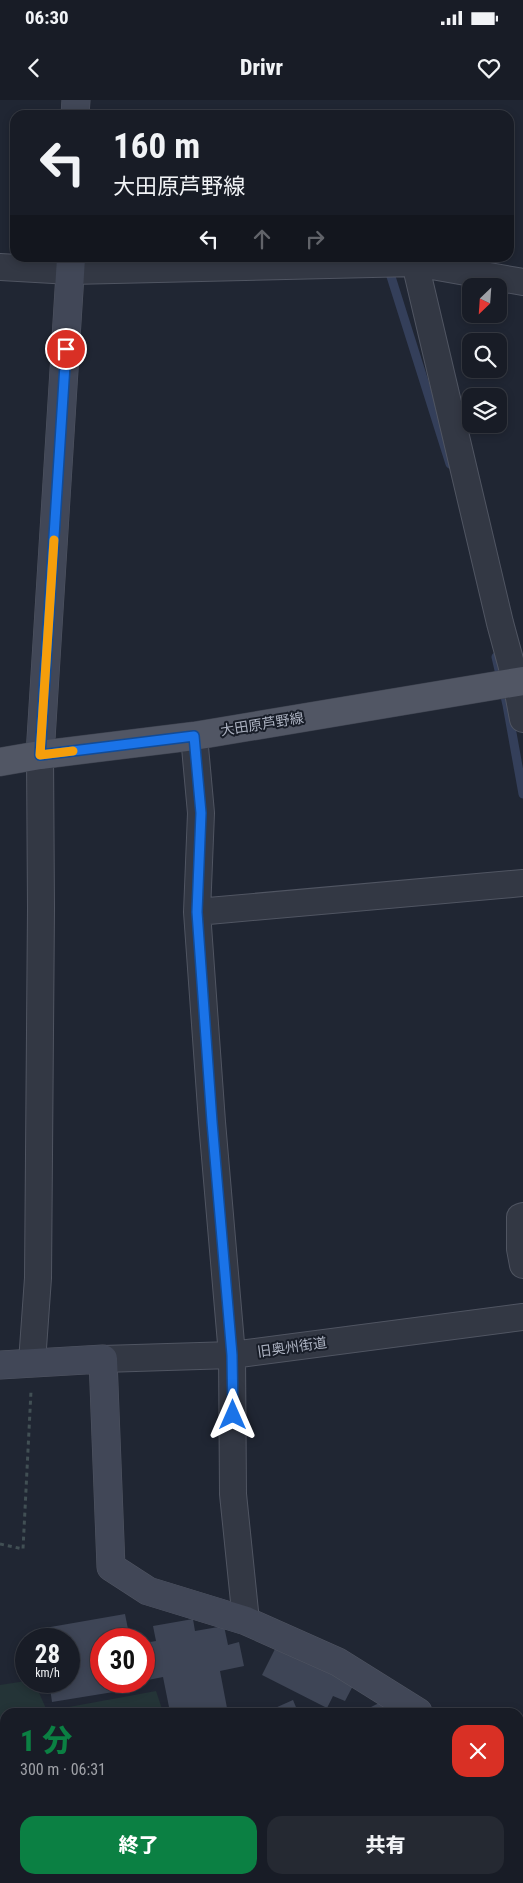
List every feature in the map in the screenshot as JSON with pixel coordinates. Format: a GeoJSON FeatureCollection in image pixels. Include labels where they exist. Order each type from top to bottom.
{"type":"FeatureCollection","features":[{"type":"Feature","properties":{"kind":"main road","name":"大田原芦野線"},"geometry":{"type":"LineString","coordinates":[[0,762],[40,755],[194,736],[520,682]]}},
{"type":"Feature","properties":{"kind":"street"},"geometry":{"type":"LineString","coordinates":[[415,263],[500,623],[520,682],[523,719]]}},
{"type":"Feature","properties":{"kind":"street"},"geometry":{"type":"LineString","coordinates":[[0,267],[71,264],[415,263],[523,282]]}},
{"type":"Feature","properties":{"kind":"street"},"geometry":{"type":"LineString","coordinates":[[32,1362],[38,1268],[41,908],[40,755],[71,264]]}},
{"type":"Feature","properties":{"kind":"street"},"geometry":{"type":"LineString","coordinates":[[194,736],[201,813],[197,912],[212,1122],[232,1355],[234,1494],[246,1621]]}},
{"type":"Feature","properties":{"kind":"street"},"geometry":{"type":"LineString","coordinates":[[197,912],[523,883]]}},
{"type":"Feature","properties":{"kind":"street"},"geometry":{"type":"LineString","coordinates":[[523,1216],[520,1216],[520,1249],[523,1265]]}},
{"type":"Feature","properties":{"kind":"street","name":"旧奥州街道"},"geometry":{"type":"LineString","coordinates":[[0,1365],[32,1362],[232,1355],[523,1316]]}},
{"type":"Feature","properties":{"kind":"street"},"geometry":{"type":"LineString","coordinates":[[103,1360],[111,1567],[148,1591],[246,1621],[338,1662],[412,1708]]}},
{"type":"Feature","properties":{"kind":"path"},"geometry":{"type":"LineString","coordinates":[[0,1544],[23,1549],[32,1362]]}},
{"type":"Feature","properties":{"kind":"shaded area"},"geometry":{"type":"Polygon","coordinates":[[[15,1683],[15,1693],[39,1693],[46,1708],[0,1708],[0,1685],[15,1683]]]}},
{"type":"Feature","properties":{"kind":"shaded area"},"geometry":{"type":"Polygon","coordinates":[[[156,1691],[162,1708],[63,1708],[145,1693],[155,1693],[156,1691]]]}},
{"type":"Feature","properties":{"kind":"building"},"geometry":{"type":"Polygon","coordinates":[[[125,1614],[128,1628],[90,1628],[90,1693],[107,1693],[52,1702],[51,1693],[80,1693],[80,1628],[45,1628],[125,1614]]]}},
{"type":"Feature","properties":{"kind":"building"},"geometry":{"type":"Polygon","coordinates":[[[193,1619],[195,1631],[224,1626],[228,1645],[239,1642],[244,1666],[220,1671],[227,1708],[169,1708],[163,1677],[155,1679],[156,1641],[155,1628],[153,1626],[193,1619]]]}},
{"type":"Feature","properties":{"kind":"building"},"geometry":{"type":"Polygon","coordinates":[[[279,1641],[356,1680],[345,1701],[333,1696],[327,1708],[262,1675],[279,1641]]]}},
{"type":"Feature","properties":{"kind":"building"},"geometry":{"type":"Polygon","coordinates":[[[293,1700],[296,1708],[275,1708],[293,1700]]]}},
{"type":"Feature","properties":{"kind":"building"},"geometry":{"type":"Polygon","coordinates":[[[383,1701],[393,1708],[369,1708],[383,1701]]]}},
{"type":"Feature","properties":{"kind":"waterway"},"geometry":{"type":"LineString","coordinates":[[388,267],[450,464]]}},
{"type":"Feature","properties":{"kind":"waterway"},"geometry":{"type":"LineString","coordinates":[[496,657],[507,705],[523,794]]}},
{"type":"Feature","properties":{"kind":"slow traffic"},"geometry":{"type":"LineString","coordinates":[[54,540],[40,755],[73,751]]}},
{"type":"Feature","properties":{"kind":"route"},"geometry":{"type":"LineString","coordinates":[[66,349],[40,755],[194,736],[201,813],[197,912],[212,1122],[232,1355],[233,1415]]}}]}
